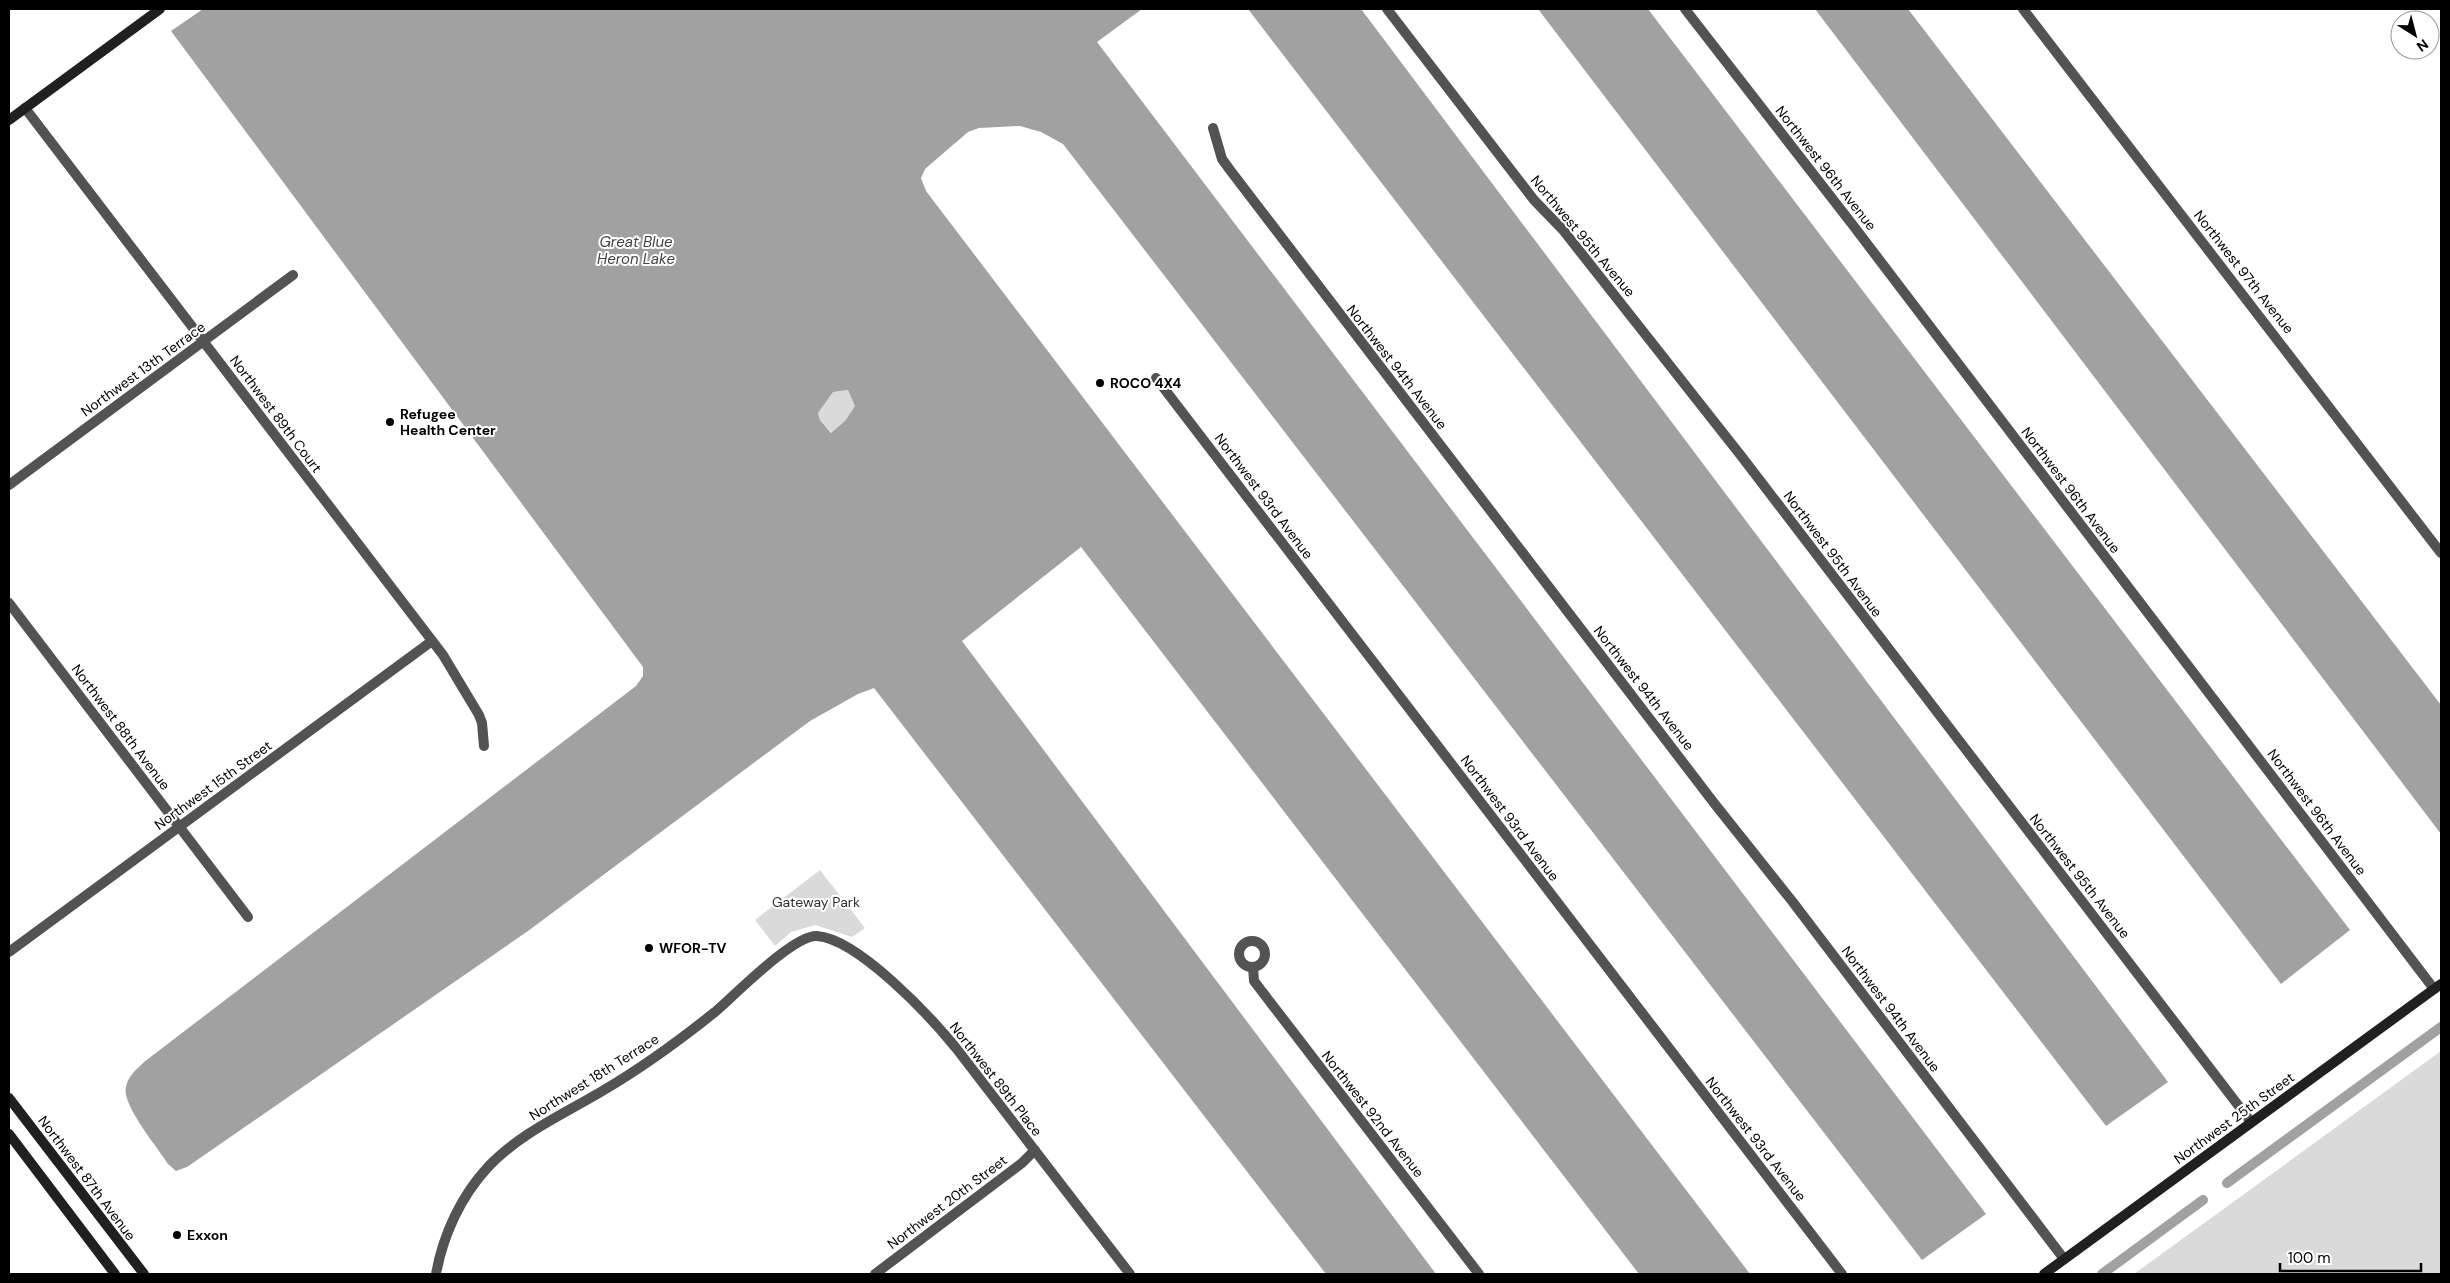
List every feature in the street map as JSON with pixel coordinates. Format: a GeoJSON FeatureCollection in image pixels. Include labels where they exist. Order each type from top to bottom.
{"type":"FeatureCollection","features":[{"type":"Feature","properties":{"kind":"main road"},"geometry":{"type":"LineString","coordinates":[[9,120],[160,9]]}},
{"type":"Feature","properties":{"kind":"main road","name":"Northwest 25th Street"},"geometry":{"type":"LineString","coordinates":[[2044,1274],[2438,987]]}},
{"type":"Feature","properties":{"kind":"main road","name":"Northwest 87th Avenue"},"geometry":{"type":"LineString","coordinates":[[9,1098],[144,1274]]}},
{"type":"Feature","properties":{"kind":"main road"},"geometry":{"type":"LineString","coordinates":[[9,1134],[116,1274]]}},
{"type":"Feature","properties":{"kind":"street","name":"Northwest 95th Avenue"},"geometry":{"type":"LineString","coordinates":[[1387,9],[1534,200],[1563,230],[1742,457],[2251,1122]]}},
{"type":"Feature","properties":{"kind":"street","name":"Northwest 96th Avenue"},"geometry":{"type":"LineString","coordinates":[[1685,9],[2438,987]]}},
{"type":"Feature","properties":{"kind":"street","name":"Northwest 97th Avenue"},"geometry":{"type":"LineString","coordinates":[[2022,9],[2441,553]]}},
{"type":"Feature","properties":{"kind":"street","name":"Northwest 89th Court"},"geometry":{"type":"LineString","coordinates":[[25,108],[455,671],[482,722],[484,746]]}},
{"type":"Feature","properties":{"kind":"street","name":"Northwest 94th Avenue"},"geometry":{"type":"LineString","coordinates":[[1213,128],[1222,159],[1230,170],[1714,803],[1792,901],[2064,1259]]}},
{"type":"Feature","properties":{"kind":"street","name":"Northwest 13th Terrace"},"geometry":{"type":"LineString","coordinates":[[9,485],[293,275]]}},
{"type":"Feature","properties":{"kind":"street","name":"Northwest 93rd Avenue"},"geometry":{"type":"LineString","coordinates":[[1156,378],[1842,1274]]}},
{"type":"Feature","properties":{"kind":"street","name":"Northwest 88th Avenue"},"geometry":{"type":"LineString","coordinates":[[9,603],[248,917]]}},
{"type":"Feature","properties":{"kind":"street","name":"Northwest 15th Street"},"geometry":{"type":"LineString","coordinates":[[9,952],[432,641]]}},
{"type":"Feature","properties":{"kind":"street","name":"Northwest 89th Place"},"geometry":{"type":"LineString","coordinates":[[811,936],[832,940],[849,949],[910,997],[948,1038],[1130,1274]]}},
{"type":"Feature","properties":{"kind":"street","name":"Northwest 18th Terrace"},"geometry":{"type":"LineString","coordinates":[[436,1274],[446,1236],[466,1195],[475,1182],[503,1153],[532,1131],[606,1089],[661,1053],[716,1011],[787,949],[811,936]]}},
{"type":"Feature","properties":{"kind":"street","name":"Northwest 92nd Avenue"},"geometry":{"type":"LineString","coordinates":[[1253,967],[1254,981],[1479,1274]]}},
{"type":"Feature","properties":{"kind":"street","name":"Northwest 20th Street"},"geometry":{"type":"LineString","coordinates":[[875,1274],[1022,1163],[1035,1150]]}},
{"type":"Feature","properties":{"kind":"green space"},"geometry":{"type":"Polygon","coordinates":[[[848,390],[855,406],[845,421],[832,433],[820,420],[818,413],[833,392],[848,390]]]}},
{"type":"Feature","properties":{"kind":"green space","name":"Gateway Park"},"geometry":{"type":"Polygon","coordinates":[[[820,870],[865,928],[852,937],[815,925],[791,932],[775,946],[755,920],[820,870]]]}},
{"type":"Feature","properties":{"kind":"green space"},"geometry":{"type":"Polygon","coordinates":[[[2441,1051],[2441,1274],[2134,1274],[2441,1051]]]}},
{"type":"Feature","properties":{"kind":"water","name":"Great Blue Heron Lake"},"geometry":{"type":"Polygon","coordinates":[[[203,9],[1142,9],[1097,42],[1986,1214],[1922,1260],[1063,144],[1041,132],[1020,126],[979,128],[968,132],[925,169],[921,178],[926,191],[1750,1274],[1639,1274],[1081,547],[962,641],[1436,1274],[1326,1274],[874,688],[858,694],[810,721],[528,931],[187,1167],[176,1171],[168,1164],[149,1137],[129,1104],[126,1087],[136,1070],[636,686],[643,676],[643,667],[171,31],[203,9]],[[848,390],[833,392],[818,413],[820,420],[831,433],[845,421],[855,406],[848,390]]]}},
{"type":"Feature","properties":{"kind":"water"},"geometry":{"type":"Polygon","coordinates":[[[1248,9],[1361,9],[2168,1082],[2106,1126],[1248,9]]]}},
{"type":"Feature","properties":{"kind":"water"},"geometry":{"type":"Polygon","coordinates":[[[1538,9],[1648,9],[2350,930],[2281,984],[1538,9]]]}},
{"type":"Feature","properties":{"kind":"water"},"geometry":{"type":"Polygon","coordinates":[[[1815,9],[1908,9],[2441,705],[2441,834],[1815,9]]]}},
{"type":"Feature","properties":{"kind":"waterway"},"geometry":{"type":"LineString","coordinates":[[2227,1183],[2441,1027]]}},
{"type":"Feature","properties":{"kind":"waterway"},"geometry":{"type":"LineString","coordinates":[[2102,1274],[2203,1200]]}},
{"type":"Feature","properties":{"kind":"place","name":"ROCO 4X4"},"geometry":{"type":"Point","coordinates":[1100,383]}},
{"type":"Feature","properties":{"kind":"place","name":"Refugee Health Center"},"geometry":{"type":"Point","coordinates":[390,422]}},
{"type":"Feature","properties":{"kind":"place","name":"WFOR-TV"},"geometry":{"type":"Point","coordinates":[649,948]}},
{"type":"Feature","properties":{"kind":"place","name":"Exxon"},"geometry":{"type":"Point","coordinates":[177,1235]}}]}
